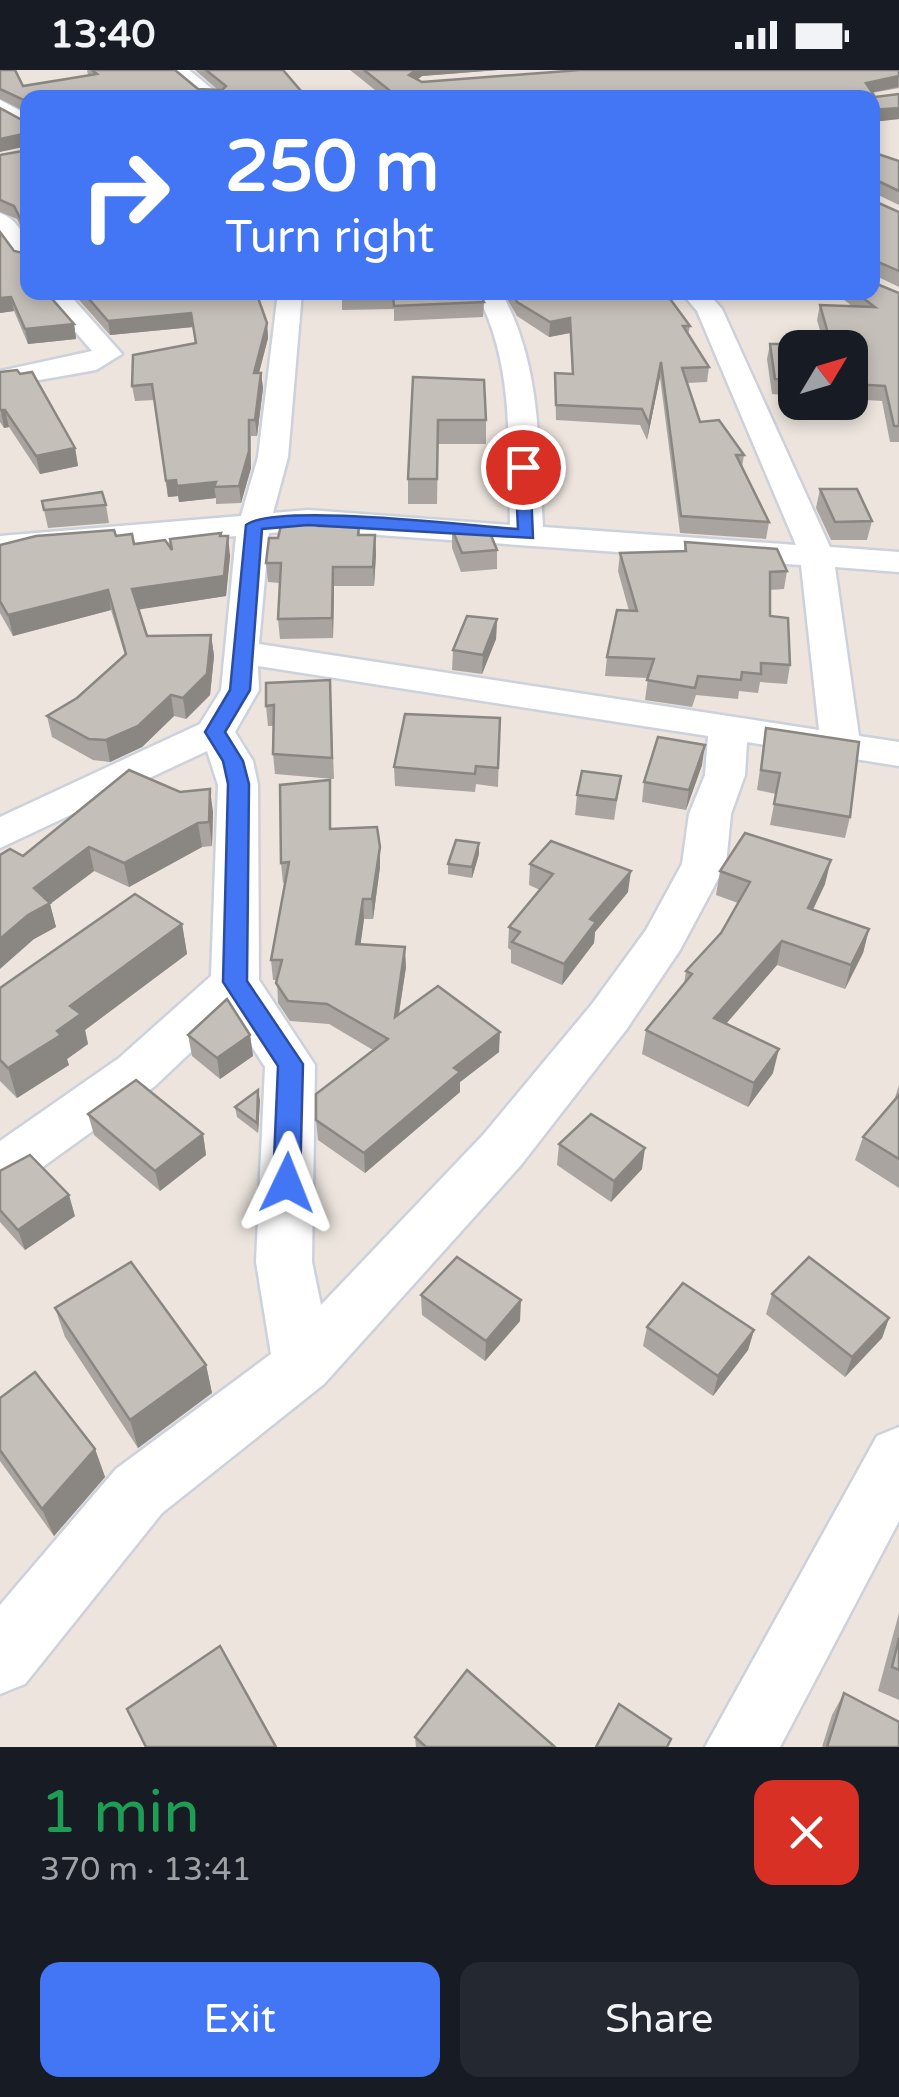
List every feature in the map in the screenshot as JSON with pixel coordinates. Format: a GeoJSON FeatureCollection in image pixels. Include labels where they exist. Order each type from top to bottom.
{"type":"FeatureCollection","features":[{"type":"Feature","properties":{"kind":"street"},"geometry":{"type":"LineString","coordinates":[[178,70],[204,90]]}},
{"type":"Feature","properties":{"kind":"street"},"geometry":{"type":"LineString","coordinates":[[0,220],[20,247]]}},
{"type":"Feature","properties":{"kind":"street"},"geometry":{"type":"LineString","coordinates":[[0,379],[86,364],[109,354],[61,300]]}},
{"type":"Feature","properties":{"kind":"street"},"geometry":{"type":"LineString","coordinates":[[0,834],[215,732],[240,690],[240,652],[254,525],[273,457],[289,300]]}},
{"type":"Feature","properties":{"kind":"street"},"geometry":{"type":"LineString","coordinates":[[493,300],[500,310],[516,366],[527,535]]}},
{"type":"Feature","properties":{"kind":"street"},"geometry":{"type":"LineString","coordinates":[[700,300],[709,309],[817,556],[840,745]]}},
{"type":"Feature","properties":{"kind":"street"},"geometry":{"type":"LineString","coordinates":[[4,534],[308,520],[899,562]]}},
{"type":"Feature","properties":{"kind":"street"},"geometry":{"type":"LineString","coordinates":[[240,652],[899,754]]}},
{"type":"Feature","properties":{"kind":"street"},"geometry":{"type":"LineString","coordinates":[[0,1659],[140,1491],[304,1365],[502,1150],[609,1017],[664,939],[704,864],[710,814],[725,775],[728,728]]}},
{"type":"Feature","properties":{"kind":"street"},"geometry":{"type":"LineString","coordinates":[[215,732],[233,761],[238,784],[235,982],[290,1064],[284,1262],[304,1365]]}},
{"type":"Feature","properties":{"kind":"street"},"geometry":{"type":"LineString","coordinates":[[0,1169],[137,1072],[235,982]]}},
{"type":"Feature","properties":{"kind":"street"},"geometry":{"type":"LineString","coordinates":[[741,1747],[899,1457]]}},
{"type":"Feature","properties":{"kind":"building"},"geometry":{"type":"Polygon","coordinates":[[[0,70],[15,70],[23,86],[97,74],[92,70],[175,70],[198,89],[222,90],[20,90],[20,98],[0,89],[0,70]]]}},
{"type":"Feature","properties":{"kind":"building"},"geometry":{"type":"Polygon","coordinates":[[[206,70],[283,70],[300,90],[222,90],[226,86],[206,70]]]}},
{"type":"Feature","properties":{"kind":"building"},"geometry":{"type":"Polygon","coordinates":[[[364,70],[416,70],[409,75],[422,82],[580,70],[899,70],[899,76],[866,83],[870,90],[389,90],[364,70]]]}},
{"type":"Feature","properties":{"kind":"building"},"geometry":{"type":"Polygon","coordinates":[[[899,94],[899,108],[880,109],[880,96],[899,94]]]}},
{"type":"Feature","properties":{"kind":"building"},"geometry":{"type":"Polygon","coordinates":[[[0,108],[20,119],[20,135],[0,139],[0,108]]]}},
{"type":"Feature","properties":{"kind":"building"},"geometry":{"type":"Polygon","coordinates":[[[20,151],[20,218],[14,206],[0,200],[0,155],[20,151]]]}},
{"type":"Feature","properties":{"kind":"building"},"geometry":{"type":"Polygon","coordinates":[[[880,155],[899,161],[899,191],[880,182],[880,155]]]}},
{"type":"Feature","properties":{"kind":"building"},"geometry":{"type":"Polygon","coordinates":[[[880,204],[899,212],[899,271],[880,263],[880,204]]]}},
{"type":"Feature","properties":{"kind":"building"},"geometry":{"type":"Polygon","coordinates":[[[0,232],[14,251],[20,252],[20,300],[53,300],[74,324],[25,329],[11,297],[0,298],[0,232]]]}},
{"type":"Feature","properties":{"kind":"building"},"geometry":{"type":"Polygon","coordinates":[[[880,285],[899,293],[899,426],[894,426],[885,386],[868,385],[868,330],[827,330],[820,305],[875,307],[866,300],[880,300],[880,285]]]}},
{"type":"Feature","properties":{"kind":"building"},"geometry":{"type":"Polygon","coordinates":[[[90,300],[259,300],[267,323],[254,373],[261,373],[255,420],[249,420],[249,451],[239,486],[214,487],[216,482],[177,486],[176,480],[166,481],[152,384],[132,386],[133,355],[196,343],[191,313],[108,321],[90,300]]]}},
{"type":"Feature","properties":{"kind":"building"},"geometry":{"type":"Polygon","coordinates":[[[393,300],[484,302],[394,306],[393,300]]]}},
{"type":"Feature","properties":{"kind":"building"},"geometry":{"type":"Polygon","coordinates":[[[671,300],[690,326],[683,326],[709,367],[682,368],[700,422],[719,420],[744,455],[736,455],[769,522],[681,516],[661,362],[649,424],[642,409],[556,405],[555,373],[573,374],[570,318],[550,322],[517,302],[671,300]]]}},
{"type":"Feature","properties":{"kind":"building"},"geometry":{"type":"Polygon","coordinates":[[[770,344],[778,344],[778,379],[775,379],[770,344]]]}},
{"type":"Feature","properties":{"kind":"building"},"geometry":{"type":"Polygon","coordinates":[[[17,370],[20,374],[32,372],[75,448],[36,456],[5,410],[0,410],[0,372],[17,370]]]}},
{"type":"Feature","properties":{"kind":"building"},"geometry":{"type":"Polygon","coordinates":[[[413,377],[484,380],[486,420],[438,420],[437,479],[408,479],[413,377]]]}},
{"type":"Feature","properties":{"kind":"building"},"geometry":{"type":"Polygon","coordinates":[[[820,489],[857,489],[872,521],[835,522],[820,489]]]}},
{"type":"Feature","properties":{"kind":"building"},"geometry":{"type":"Polygon","coordinates":[[[102,492],[106,505],[44,510],[42,501],[102,492]]]}},
{"type":"Feature","properties":{"kind":"building"},"geometry":{"type":"Polygon","coordinates":[[[321,516],[319,526],[359,526],[358,535],[375,535],[373,567],[333,567],[332,618],[278,619],[281,563],[266,563],[269,538],[278,538],[283,517],[321,516]]]}},
{"type":"Feature","properties":{"kind":"building"},"geometry":{"type":"Polygon","coordinates":[[[488,528],[497,550],[462,553],[452,529],[488,528]]]}},
{"type":"Feature","properties":{"kind":"building"},"geometry":{"type":"Polygon","coordinates":[[[114,530],[116,536],[132,534],[134,544],[165,540],[172,550],[170,539],[221,533],[220,536],[228,536],[224,576],[132,589],[147,636],[211,635],[207,674],[183,698],[171,695],[138,726],[106,740],[89,739],[47,716],[77,698],[126,654],[108,590],[8,615],[0,601],[0,545],[36,536],[114,530]]]}},
{"type":"Feature","properties":{"kind":"building"},"geometry":{"type":"Polygon","coordinates":[[[685,542],[777,549],[787,571],[770,572],[770,616],[788,618],[790,665],[761,663],[761,674],[742,672],[741,680],[698,676],[695,688],[647,680],[654,659],[607,657],[617,610],[637,611],[620,553],[686,551],[685,542]]]}},
{"type":"Feature","properties":{"kind":"building"},"geometry":{"type":"Polygon","coordinates":[[[467,616],[497,619],[483,655],[453,650],[467,616]]]}},
{"type":"Feature","properties":{"kind":"building"},"geometry":{"type":"Polygon","coordinates":[[[330,680],[332,758],[273,754],[274,705],[266,706],[266,683],[330,680]]]}},
{"type":"Feature","properties":{"kind":"building"},"geometry":{"type":"Polygon","coordinates":[[[405,714],[500,718],[498,768],[476,766],[475,774],[394,767],[405,714]]]}},
{"type":"Feature","properties":{"kind":"building"},"geometry":{"type":"Polygon","coordinates":[[[766,728],[859,742],[850,817],[774,804],[780,773],[761,770],[766,728]]]}},
{"type":"Feature","properties":{"kind":"building"},"geometry":{"type":"Polygon","coordinates":[[[658,737],[705,745],[689,790],[644,782],[658,737]]]}},
{"type":"Feature","properties":{"kind":"building"},"geometry":{"type":"Polygon","coordinates":[[[129,770],[180,792],[210,789],[209,822],[198,823],[124,863],[89,847],[34,888],[50,903],[28,915],[0,939],[0,855],[10,849],[23,856],[129,770]]]}},
{"type":"Feature","properties":{"kind":"building"},"geometry":{"type":"Polygon","coordinates":[[[582,771],[621,776],[616,800],[577,795],[582,771]]]}},
{"type":"Feature","properties":{"kind":"building"},"geometry":{"type":"Polygon","coordinates":[[[330,780],[330,829],[377,827],[380,847],[372,899],[363,899],[356,944],[405,947],[395,1017],[438,986],[500,1032],[454,1068],[460,1072],[364,1153],[316,1120],[316,1094],[388,1039],[327,1004],[288,1001],[276,983],[282,960],[271,960],[289,862],[281,863],[280,785],[330,780]]]}},
{"type":"Feature","properties":{"kind":"building"},"geometry":{"type":"Polygon","coordinates":[[[745,833],[831,860],[808,908],[869,929],[851,965],[782,941],[714,1018],[779,1049],[754,1083],[646,1030],[692,974],[686,971],[721,933],[750,882],[720,871],[745,833]]]}},
{"type":"Feature","properties":{"kind":"building"},"geometry":{"type":"Polygon","coordinates":[[[456,840],[479,843],[472,867],[448,864],[456,840]]]}},
{"type":"Feature","properties":{"kind":"building"},"geometry":{"type":"Polygon","coordinates":[[[551,841],[631,871],[590,919],[596,922],[564,964],[512,942],[520,932],[509,927],[553,874],[530,864],[551,841]]]}},
{"type":"Feature","properties":{"kind":"building"},"geometry":{"type":"Polygon","coordinates":[[[135,894],[182,924],[70,1006],[81,1014],[57,1031],[61,1035],[8,1068],[0,1060],[0,988],[135,894]]]}},
{"type":"Feature","properties":{"kind":"building"},"geometry":{"type":"Polygon","coordinates":[[[227,999],[250,1035],[217,1058],[188,1035],[227,999]]]}},
{"type":"Feature","properties":{"kind":"building"},"geometry":{"type":"Polygon","coordinates":[[[136,1080],[203,1134],[155,1171],[88,1114],[136,1080]]]}},
{"type":"Feature","properties":{"kind":"building"},"geometry":{"type":"Polygon","coordinates":[[[258,1090],[257,1123],[235,1107],[258,1090]]]}},
{"type":"Feature","properties":{"kind":"building"},"geometry":{"type":"Polygon","coordinates":[[[899,1095],[899,1159],[863,1137],[899,1095]]]}},
{"type":"Feature","properties":{"kind":"building"},"geometry":{"type":"Polygon","coordinates":[[[591,1114],[645,1148],[614,1181],[559,1144],[591,1114]]]}},
{"type":"Feature","properties":{"kind":"building"},"geometry":{"type":"Polygon","coordinates":[[[30,1155],[69,1195],[18,1230],[0,1210],[0,1171],[30,1155]]]}},
{"type":"Feature","properties":{"kind":"building"},"geometry":{"type":"Polygon","coordinates":[[[457,1257],[521,1300],[486,1341],[421,1295],[457,1257]]]}},
{"type":"Feature","properties":{"kind":"building"},"geometry":{"type":"Polygon","coordinates":[[[809,1257],[889,1318],[852,1357],[772,1294],[809,1257]]]}},
{"type":"Feature","properties":{"kind":"building"},"geometry":{"type":"Polygon","coordinates":[[[131,1262],[206,1365],[130,1420],[55,1308],[131,1262]]]}},
{"type":"Feature","properties":{"kind":"building"},"geometry":{"type":"Polygon","coordinates":[[[683,1283],[754,1330],[718,1376],[647,1327],[683,1283]]]}},
{"type":"Feature","properties":{"kind":"building"},"geometry":{"type":"Polygon","coordinates":[[[35,1372],[95,1449],[42,1509],[0,1450],[0,1398],[35,1372]]]}},
{"type":"Feature","properties":{"kind":"building"},"geometry":{"type":"Polygon","coordinates":[[[899,1638],[899,1670],[892,1667],[899,1638]]]}},
{"type":"Feature","properties":{"kind":"building"},"geometry":{"type":"Polygon","coordinates":[[[220,1646],[276,1747],[146,1747],[127,1709],[220,1646]]]}},
{"type":"Feature","properties":{"kind":"building"},"geometry":{"type":"Polygon","coordinates":[[[467,1670],[555,1747],[426,1747],[415,1737],[467,1670]]]}},
{"type":"Feature","properties":{"kind":"building"},"geometry":{"type":"Polygon","coordinates":[[[844,1693],[899,1722],[899,1747],[827,1747],[844,1693]]]}},
{"type":"Feature","properties":{"kind":"building"},"geometry":{"type":"Polygon","coordinates":[[[619,1704],[671,1739],[667,1747],[596,1747],[619,1704]]]}},
{"type":"Feature","properties":{"kind":"route"},"geometry":{"type":"LineString","coordinates":[[287,1183],[290,1064],[235,982],[238,784],[233,761],[215,732],[240,690],[240,652],[254,525],[308,520],[527,535],[523,467]]}}]}
